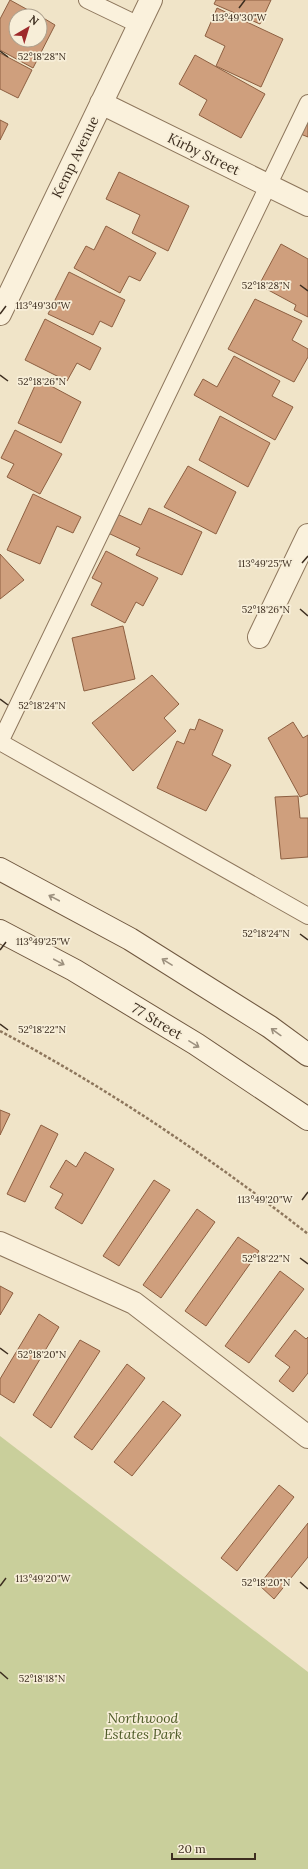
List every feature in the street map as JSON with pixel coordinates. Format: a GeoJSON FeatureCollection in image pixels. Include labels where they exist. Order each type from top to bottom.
{"type":"FeatureCollection","features":[{"type":"Feature","properties":{"kind":"street","name":"Kemp Avenue"},"geometry":{"type":"LineString","coordinates":[[0,314],[151,0]]}},
{"type":"Feature","properties":{"kind":"street","name":"Kirby Street"},"geometry":{"type":"LineString","coordinates":[[101,103],[308,205]]}},
{"type":"Feature","properties":{"kind":"street"},"geometry":{"type":"LineString","coordinates":[[259,637],[308,535]]}},
{"type":"Feature","properties":{"kind":"street"},"geometry":{"type":"LineString","coordinates":[[0,869],[130,939],[270,1027],[308,1055]]}},
{"type":"Feature","properties":{"kind":"street","name":"77 Street"},"geometry":{"type":"LineString","coordinates":[[0,930],[74,970],[196,1044],[308,1119]]}},
{"type":"Feature","properties":{"kind":"street"},"geometry":{"type":"LineString","coordinates":[[0,1244],[134,1303],[308,1436]]}},
{"type":"Feature","properties":{"kind":"lane"},"geometry":{"type":"LineString","coordinates":[[87,0],[139,25]]}},
{"type":"Feature","properties":{"kind":"lane"},"geometry":{"type":"LineString","coordinates":[[308,103],[0,742],[308,916]]}},
{"type":"Feature","properties":{"kind":"path"},"geometry":{"type":"LineString","coordinates":[[0,1031],[46,1056],[176,1136],[308,1234]]}},
{"type":"Feature","properties":{"kind":"green space","name":"Northwood Estates Park"},"geometry":{"type":"Polygon","coordinates":[[[0,1436],[308,1672],[308,1869],[0,1869],[0,1436]]]}},
{"type":"Feature","properties":{"kind":"building"},"geometry":{"type":"Polygon","coordinates":[[[10,0],[24,8],[8,8],[8,48],[43,48],[33,68],[0,50],[0,19],[10,0]]]}},
{"type":"Feature","properties":{"kind":"building"},"geometry":{"type":"Polygon","coordinates":[[[216,0],[271,0],[260,24],[214,4],[216,0]]]}},
{"type":"Feature","properties":{"kind":"building"},"geometry":{"type":"Polygon","coordinates":[[[217,8],[283,39],[261,87],[216,66],[225,46],[205,36],[217,8]]]}},
{"type":"Feature","properties":{"kind":"building"},"geometry":{"type":"Polygon","coordinates":[[[48,21],[55,25],[48,39],[48,21]]]}},
{"type":"Feature","properties":{"kind":"building"},"geometry":{"type":"Polygon","coordinates":[[[0,53],[32,70],[18,98],[0,89],[0,53]]]}},
{"type":"Feature","properties":{"kind":"building"},"geometry":{"type":"Polygon","coordinates":[[[195,55],[265,94],[241,138],[199,115],[207,100],[179,84],[195,55]]]}},
{"type":"Feature","properties":{"kind":"building"},"geometry":{"type":"Polygon","coordinates":[[[308,114],[308,137],[298,133],[308,114]]]}},
{"type":"Feature","properties":{"kind":"building"},"geometry":{"type":"Polygon","coordinates":[[[0,120],[8,124],[0,140],[0,120]]]}},
{"type":"Feature","properties":{"kind":"building"},"geometry":{"type":"Polygon","coordinates":[[[119,172],[189,206],[168,251],[132,233],[140,215],[106,199],[119,172]]]}},
{"type":"Feature","properties":{"kind":"building"},"geometry":{"type":"Polygon","coordinates":[[[106,226],[156,253],[140,281],[129,276],[120,293],[74,268],[86,246],[94,250],[106,226]]]}},
{"type":"Feature","properties":{"kind":"building"},"geometry":{"type":"Polygon","coordinates":[[[281,244],[308,259],[308,317],[294,310],[296,305],[259,285],[281,244]]]}},
{"type":"Feature","properties":{"kind":"building"},"geometry":{"type":"Polygon","coordinates":[[[69,272],[125,300],[112,327],[100,321],[93,335],[48,314],[69,272]]]}},
{"type":"Feature","properties":{"kind":"building"},"geometry":{"type":"Polygon","coordinates":[[[255,299],[302,321],[292,340],[308,349],[308,357],[294,382],[228,349],[255,299]]]}},
{"type":"Feature","properties":{"kind":"building"},"geometry":{"type":"Polygon","coordinates":[[[45,319],[101,348],[90,370],[77,363],[67,381],[25,360],[45,319]]]}},
{"type":"Feature","properties":{"kind":"building"},"geometry":{"type":"Polygon","coordinates":[[[234,356],[280,381],[272,396],[293,407],[275,440],[194,395],[203,379],[217,387],[234,356]]]}},
{"type":"Feature","properties":{"kind":"building"},"geometry":{"type":"Polygon","coordinates":[[[38,379],[81,402],[61,443],[18,423],[38,379]]]}},
{"type":"Feature","properties":{"kind":"building"},"geometry":{"type":"Polygon","coordinates":[[[220,416],[270,443],[248,487],[199,460],[220,416]]]}},
{"type":"Feature","properties":{"kind":"building"},"geometry":{"type":"Polygon","coordinates":[[[15,430],[62,454],[40,494],[7,477],[14,464],[1,458],[15,430]]]}},
{"type":"Feature","properties":{"kind":"building"},"geometry":{"type":"Polygon","coordinates":[[[188,466],[236,492],[216,534],[164,507],[188,466]]]}},
{"type":"Feature","properties":{"kind":"building"},"geometry":{"type":"Polygon","coordinates":[[[33,494],[81,517],[73,533],[57,526],[40,564],[7,550],[33,494]]]}},
{"type":"Feature","properties":{"kind":"building"},"geometry":{"type":"Polygon","coordinates":[[[149,508],[202,532],[182,575],[136,555],[140,548],[108,533],[117,514],[141,525],[149,508]]]}},
{"type":"Feature","properties":{"kind":"building"},"geometry":{"type":"Polygon","coordinates":[[[106,551],[158,578],[143,606],[136,602],[125,623],[91,605],[102,583],[92,578],[106,551]]]}},
{"type":"Feature","properties":{"kind":"building"},"geometry":{"type":"Polygon","coordinates":[[[0,554],[24,580],[0,599],[0,554]]]}},
{"type":"Feature","properties":{"kind":"building"},"geometry":{"type":"Polygon","coordinates":[[[123,626],[135,679],[84,691],[72,638],[123,626]]]}},
{"type":"Feature","properties":{"kind":"building"},"geometry":{"type":"Polygon","coordinates":[[[152,675],[179,704],[164,718],[176,731],[133,771],[92,723],[152,675]]]}},
{"type":"Feature","properties":{"kind":"building"},"geometry":{"type":"Polygon","coordinates":[[[199,719],[223,730],[212,755],[231,765],[206,811],[157,788],[177,741],[184,744],[190,729],[195,730],[199,719]]]}},
{"type":"Feature","properties":{"kind":"building"},"geometry":{"type":"Polygon","coordinates":[[[293,722],[303,738],[308,735],[308,794],[300,797],[268,738],[293,722]]]}},
{"type":"Feature","properties":{"kind":"building"},"geometry":{"type":"Polygon","coordinates":[[[298,796],[300,818],[308,818],[308,857],[281,859],[275,797],[298,796]]]}},
{"type":"Feature","properties":{"kind":"building"},"geometry":{"type":"Polygon","coordinates":[[[0,1110],[10,1114],[0,1135],[0,1110]]]}},
{"type":"Feature","properties":{"kind":"building"},"geometry":{"type":"Polygon","coordinates":[[[41,1125],[58,1134],[25,1202],[7,1194],[41,1125]]]}},
{"type":"Feature","properties":{"kind":"building"},"geometry":{"type":"Polygon","coordinates":[[[85,1152],[114,1169],[82,1224],[55,1208],[63,1194],[50,1187],[66,1160],[76,1167],[85,1152]]]}},
{"type":"Feature","properties":{"kind":"building"},"geometry":{"type":"Polygon","coordinates":[[[154,1180],[170,1190],[119,1266],[103,1256],[154,1180]]]}},
{"type":"Feature","properties":{"kind":"building"},"geometry":{"type":"Polygon","coordinates":[[[197,1209],[215,1222],[161,1298],[143,1285],[197,1209]]]}},
{"type":"Feature","properties":{"kind":"building"},"geometry":{"type":"Polygon","coordinates":[[[238,1237],[259,1251],[206,1326],[185,1311],[238,1237]]]}},
{"type":"Feature","properties":{"kind":"building"},"geometry":{"type":"Polygon","coordinates":[[[280,1271],[304,1289],[249,1363],[225,1346],[280,1271]]]}},
{"type":"Feature","properties":{"kind":"building"},"geometry":{"type":"Polygon","coordinates":[[[0,1286],[13,1293],[0,1315],[0,1286]]]}},
{"type":"Feature","properties":{"kind":"building"},"geometry":{"type":"Polygon","coordinates":[[[39,1314],[59,1327],[14,1403],[0,1394],[0,1379],[39,1314]]]}},
{"type":"Feature","properties":{"kind":"building"},"geometry":{"type":"Polygon","coordinates":[[[295,1330],[306,1339],[308,1337],[308,1373],[293,1392],[279,1381],[290,1367],[275,1356],[295,1330]]]}},
{"type":"Feature","properties":{"kind":"building"},"geometry":{"type":"Polygon","coordinates":[[[80,1340],[100,1351],[51,1428],[33,1415],[80,1340]]]}},
{"type":"Feature","properties":{"kind":"building"},"geometry":{"type":"Polygon","coordinates":[[[127,1364],[145,1378],[92,1450],[74,1437],[127,1364]]]}},
{"type":"Feature","properties":{"kind":"building"},"geometry":{"type":"Polygon","coordinates":[[[163,1401],[181,1415],[132,1476],[114,1462],[163,1401]]]}},
{"type":"Feature","properties":{"kind":"building"},"geometry":{"type":"Polygon","coordinates":[[[279,1485],[294,1497],[237,1571],[221,1558],[279,1485]]]}},
{"type":"Feature","properties":{"kind":"building"},"geometry":{"type":"Polygon","coordinates":[[[308,1523],[308,1557],[274,1599],[259,1585],[308,1523]]]}}]}
